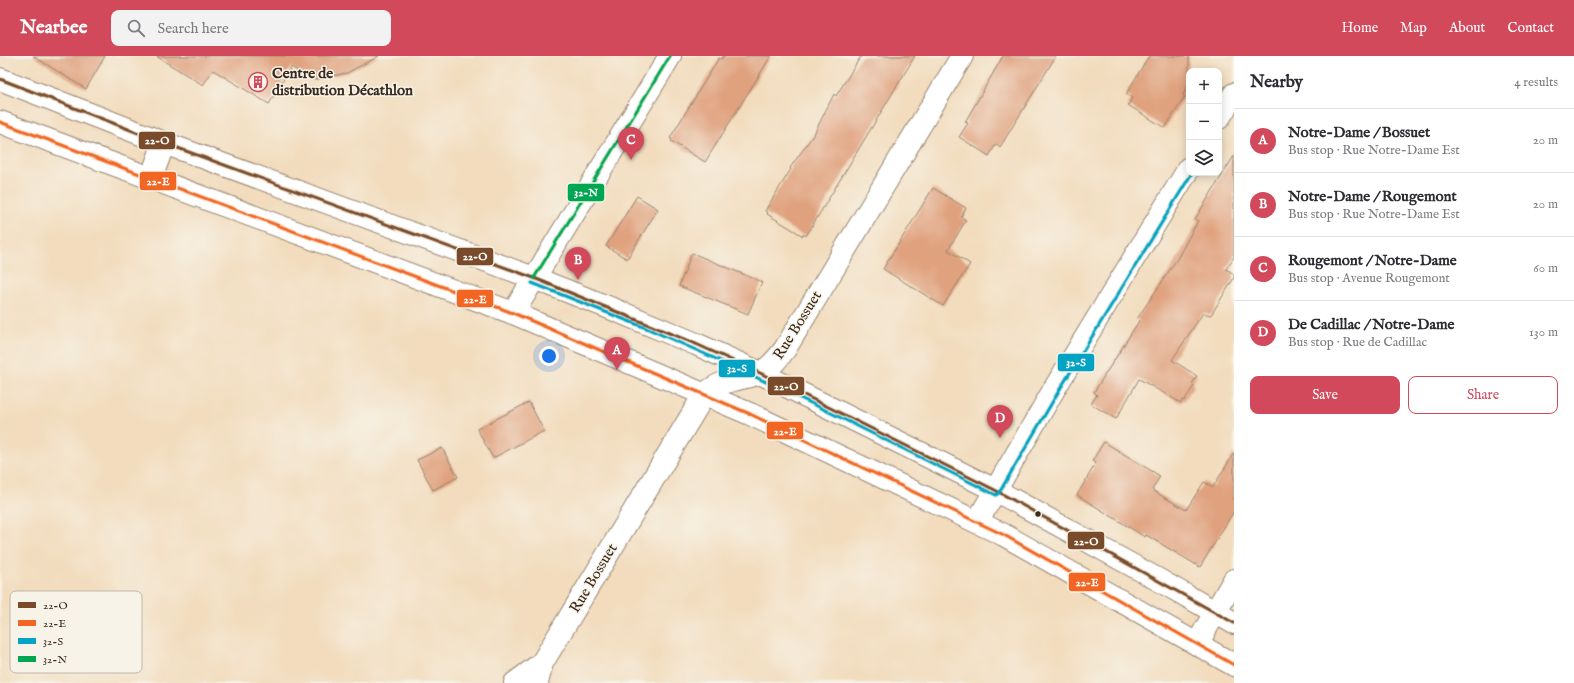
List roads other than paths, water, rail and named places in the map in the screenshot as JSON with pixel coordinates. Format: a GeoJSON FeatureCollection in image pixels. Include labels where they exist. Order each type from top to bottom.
{"type":"FeatureCollection","features":[{"type":"Feature","properties":{"kind":"main road"},"geometry":{"type":"LineString","coordinates":[[513,313],[670,56]]}},
{"type":"Feature","properties":{"kind":"main road","name":"Rue Bossuet"},"geometry":{"type":"LineString","coordinates":[[516,683],[540,673],[704,395],[713,388],[727,381],[760,373],[769,367],[785,349],[962,56]]}},
{"type":"Feature","properties":{"kind":"main road"},"geometry":{"type":"LineString","coordinates":[[0,80],[164,143],[534,278],[622,312],[760,373],[995,490],[1157,578],[1234,623]]}},
{"type":"Feature","properties":{"kind":"main road"},"geometry":{"type":"LineString","coordinates":[[1222,113],[1234,94]]}},
{"type":"Feature","properties":{"kind":"main road"},"geometry":{"type":"LineString","coordinates":[[0,122],[513,313],[750,414],[1004,535],[1234,665]]}},
{"type":"Feature","properties":{"kind":"main road"},"geometry":{"type":"LineString","coordinates":[[151,178],[164,143]]}},
{"type":"Feature","properties":{"kind":"main road"},"geometry":{"type":"LineString","coordinates":[[977,522],[1052,393],[1186,173]]}},
{"type":"Feature","properties":{"kind":"main road"},"geometry":{"type":"LineString","coordinates":[[1197,644],[1234,580]]}},
{"type":"Feature","properties":{"kind":"place","name":"Centre de distribution Décathlon"},"geometry":{"type":"Point","coordinates":[258,82]}},
{"type":"Feature","properties":{"kind":"place","name":"Rougemont / Notre-Dame"},"geometry":{"type":"Point","coordinates":[631,160]}},
{"type":"Feature","properties":{"kind":"place","name":"Notre-Dame / Rougemont"},"geometry":{"type":"Point","coordinates":[578,280]}},
{"type":"Feature","properties":{"kind":"place","name":"Notre-Dame / Bossuet"},"geometry":{"type":"Point","coordinates":[617,370]}},
{"type":"Feature","properties":{"kind":"place","name":"De Cadillac / Notre-Dame"},"geometry":{"type":"Point","coordinates":[1000,438]}}]}
